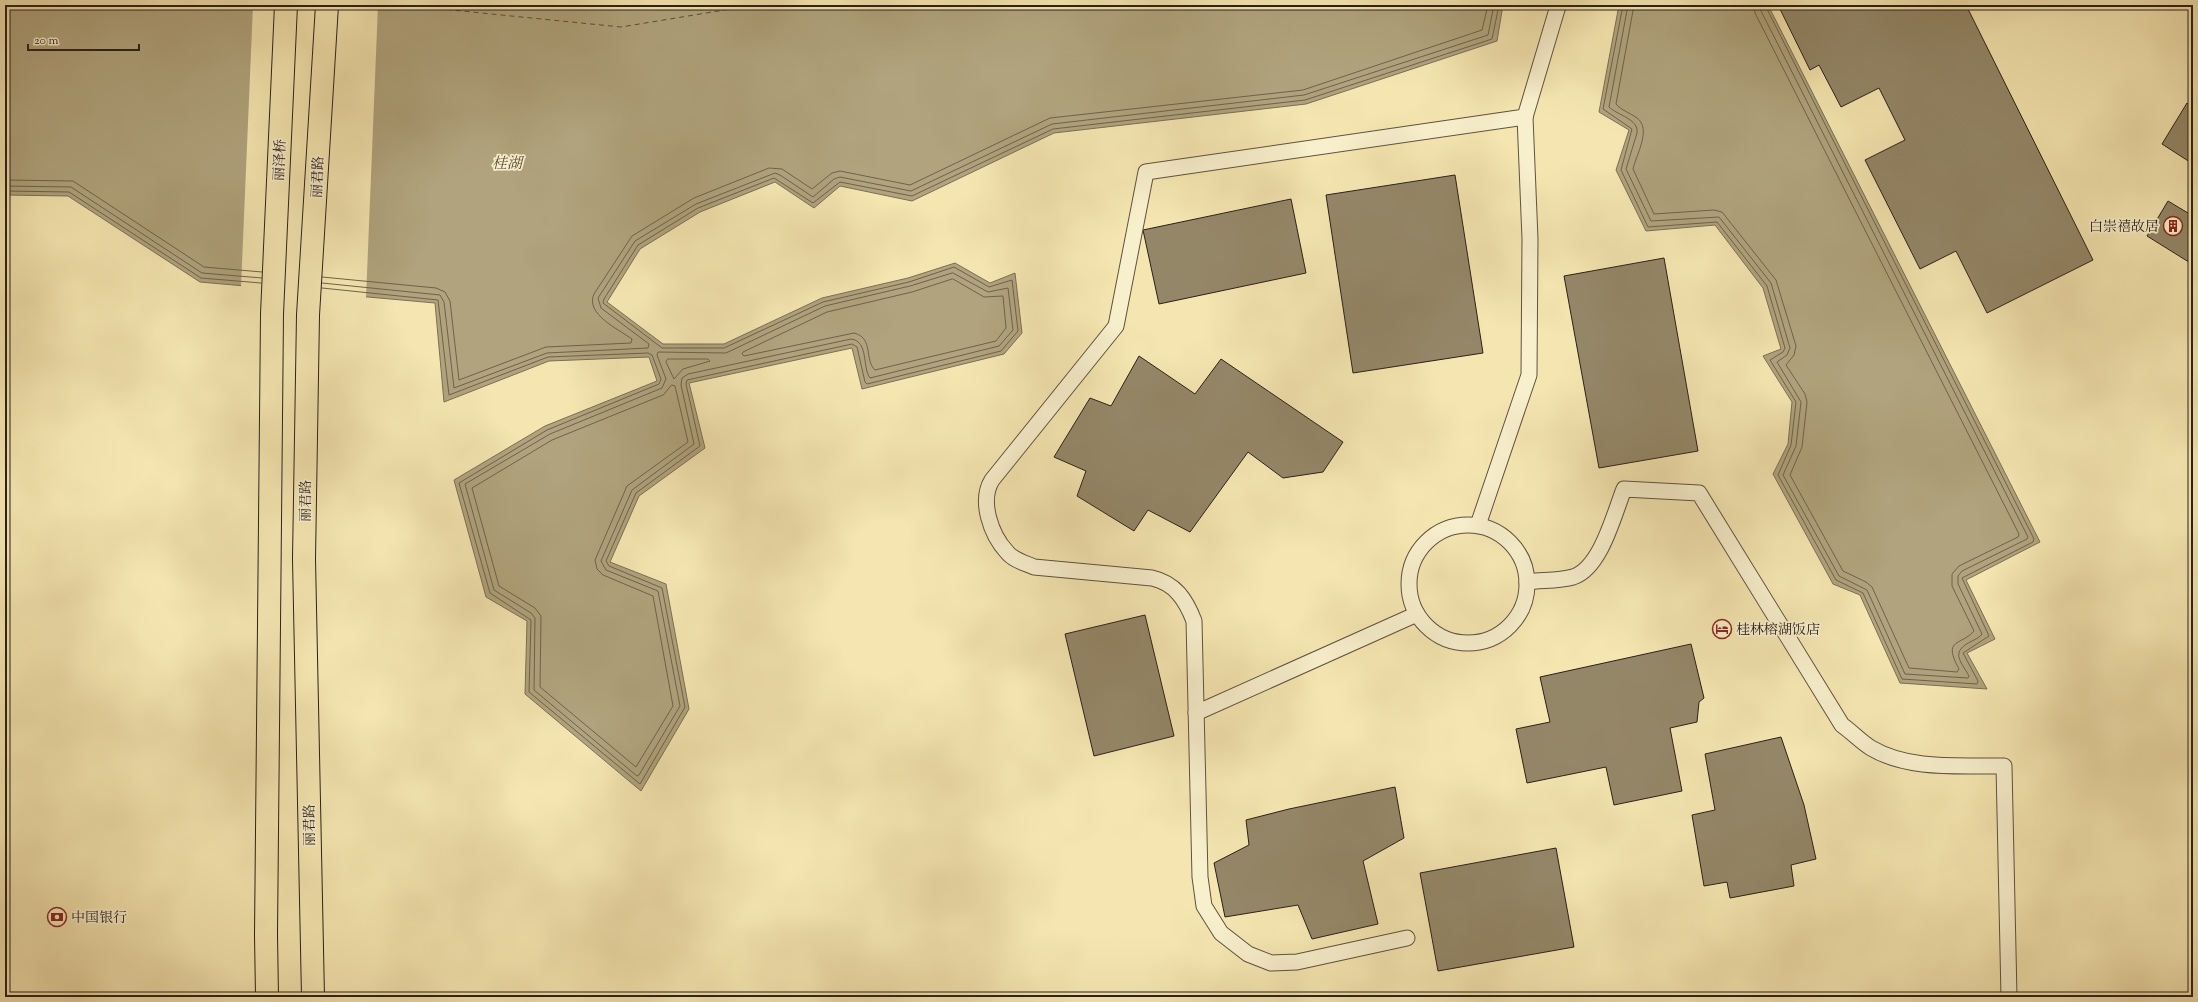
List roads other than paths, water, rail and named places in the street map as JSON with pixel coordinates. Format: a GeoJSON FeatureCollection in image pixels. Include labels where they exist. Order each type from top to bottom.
{"type":"FeatureCollection","features":[{"type":"Feature","properties":{"kind":"main road","name":"丽泽桥"},"geometry":{"type":"LineString","coordinates":[[267,997],[266,934],[272,314],[286,5]]}},
{"type":"Feature","properties":{"kind":"main road","name":"丽君路"},"geometry":{"type":"LineString","coordinates":[[313,997],[304,559],[308,315],[327,5]]}},
{"type":"Feature","properties":{"kind":"lane"},"geometry":{"type":"LineString","coordinates":[[1478,526],[1529,375],[1530,240],[1525,117],[1558,6]]}},
{"type":"Feature","properties":{"kind":"lane"},"geometry":{"type":"LineString","coordinates":[[1407,938],[1297,962],[1271,963],[1248,954],[1222,932],[1204,906],[1200,877],[1194,621],[1183,598],[1175,589],[1162,580],[1034,567],[1020,562],[1007,553],[992,528],[987,504],[989,486],[992,480],[1116,326],[1146,172],[1525,117]]}},
{"type":"Feature","properties":{"kind":"lane"},"geometry":{"type":"LineString","coordinates":[[1527,582],[1573,577],[1586,570],[1595,560],[1624,489],[1699,493],[1842,725],[1870,748],[1893,758],[1920,763],[2004,766],[2009,997]]}},
{"type":"Feature","properties":{"kind":"lane"},"geometry":{"type":"LineString","coordinates":[[1458,525],[1478,526],[1497,532],[1513,544],[1523,562],[1527,582],[1525,602],[1516,620],[1501,634],[1483,641],[1464,644],[1445,639],[1429,629],[1417,614],[1410,596],[1409,577],[1414,559],[1425,543],[1440,531],[1458,525]]}},
{"type":"Feature","properties":{"kind":"lane"},"geometry":{"type":"LineString","coordinates":[[1196,713],[1417,614]]}},
{"type":"Feature","properties":{"kind":"water","name":"桂湖"},"geometry":{"type":"Polygon","coordinates":[[[5,5],[1503,5],[1497,41],[1306,104],[1054,133],[912,201],[840,186],[814,208],[775,182],[700,212],[640,249],[607,302],[663,344],[724,344],[822,298],[908,278],[955,263],[990,283],[1015,273],[1022,333],[1004,354],[862,389],[852,348],[689,383],[705,448],[639,496],[610,562],[666,584],[689,709],[641,791],[525,694],[527,621],[486,597],[454,480],[545,426],[657,381],[649,357],[549,361],[444,402],[435,303],[200,282],[68,196],[5,195],[5,5]]]}},
{"type":"Feature","properties":{"kind":"water"},"geometry":{"type":"Polygon","coordinates":[[[1619,5],[1768,5],[2040,542],[1966,580],[1995,639],[1967,653],[1987,689],[1900,683],[1860,595],[1833,584],[1773,474],[1788,444],[1792,402],[1763,356],[1781,349],[1763,288],[1715,225],[1646,231],[1616,170],[1629,130],[1599,112],[1619,5]]]}},
{"type":"Feature","properties":{"kind":"place","name":"白崇禧故居"},"geometry":{"type":"Point","coordinates":[2173,226]}},
{"type":"Feature","properties":{"kind":"place","name":"桂林榕湖饭店"},"geometry":{"type":"Point","coordinates":[1722,629]}},
{"type":"Feature","properties":{"kind":"place","name":"中国银行"},"geometry":{"type":"Point","coordinates":[57,917]}}]}
